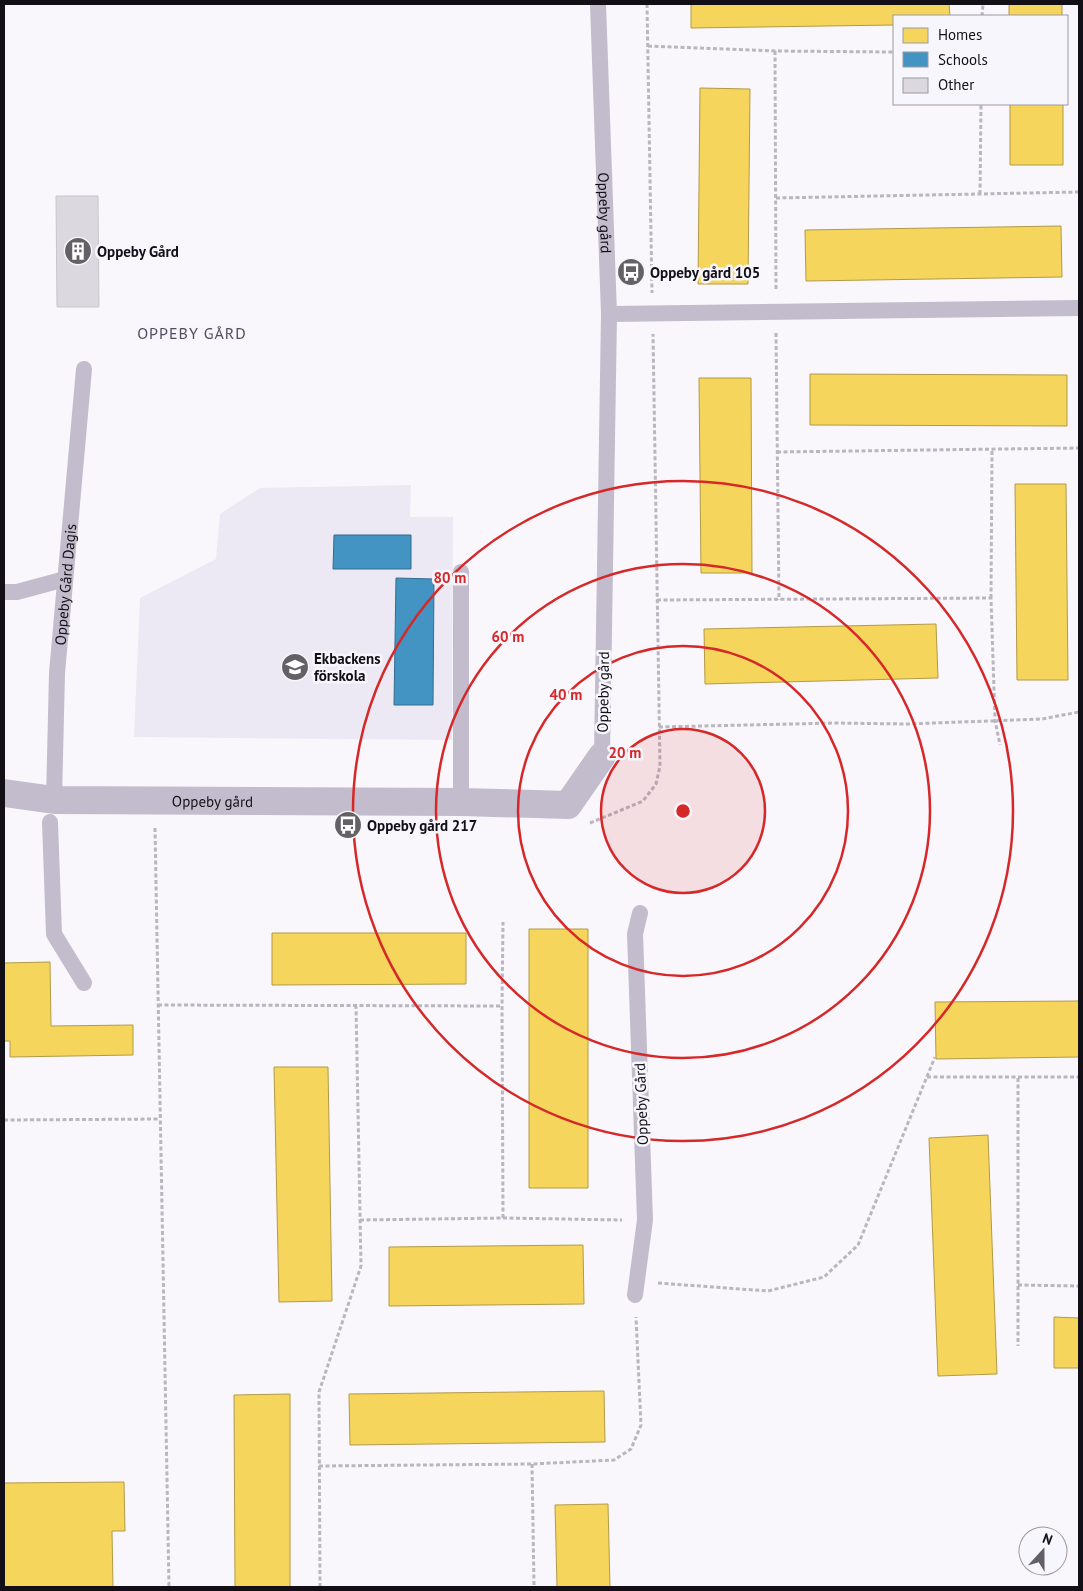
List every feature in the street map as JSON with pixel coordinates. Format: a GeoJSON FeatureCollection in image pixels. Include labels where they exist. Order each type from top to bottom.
{"type":"FeatureCollection","features":[{"type":"Feature","properties":{"kind":"street","name":"Oppeby gård"},"geometry":{"type":"LineString","coordinates":[[4,793],[52,811],[461,802],[568,805],[602,756]]}},
{"type":"Feature","properties":{"kind":"lane","name":"Oppeby gård"},"geometry":{"type":"LineString","coordinates":[[598,4],[608,314],[602,756]]}},
{"type":"Feature","properties":{"kind":"lane"},"geometry":{"type":"LineString","coordinates":[[608,314],[1079,308]]}},
{"type":"Feature","properties":{"kind":"lane","name":"Oppeby Gård Dagis"},"geometry":{"type":"LineString","coordinates":[[84,369],[57,672],[52,811],[54,934],[84,983]]}},
{"type":"Feature","properties":{"kind":"lane"},"geometry":{"type":"LineString","coordinates":[[461,572],[461,802]]}},
{"type":"Feature","properties":{"kind":"lane"},"geometry":{"type":"LineString","coordinates":[[4,592],[17,592],[65,579]]}},
{"type":"Feature","properties":{"kind":"lane","name":"Oppeby Gård"},"geometry":{"type":"LineString","coordinates":[[636,1288],[645,1220],[635,934],[640,913]]}},
{"type":"Feature","properties":{"kind":"path"},"geometry":{"type":"LineString","coordinates":[[582,826],[643,801],[656,784],[660,766],[647,4]]}},
{"type":"Feature","properties":{"kind":"path"},"geometry":{"type":"LineString","coordinates":[[648,46],[775,51],[893,52]]}},
{"type":"Feature","properties":{"kind":"path"},"geometry":{"type":"LineString","coordinates":[[980,194],[981,105]]}},
{"type":"Feature","properties":{"kind":"path"},"geometry":{"type":"LineString","coordinates":[[776,198],[1079,192]]}},
{"type":"Feature","properties":{"kind":"path"},"geometry":{"type":"LineString","coordinates":[[776,452],[1079,448]]}},
{"type":"Feature","properties":{"kind":"path"},"geometry":{"type":"LineString","coordinates":[[992,449],[991,598],[995,720],[1000,745]]}},
{"type":"Feature","properties":{"kind":"path"},"geometry":{"type":"LineString","coordinates":[[657,600],[991,598]]}},
{"type":"Feature","properties":{"kind":"path"},"geometry":{"type":"LineString","coordinates":[[659,727],[834,723],[907,724],[1042,719],[1079,712]]}},
{"type":"Feature","properties":{"kind":"path"},"geometry":{"type":"LineString","coordinates":[[155,824],[169,1587]]}},
{"type":"Feature","properties":{"kind":"path"},"geometry":{"type":"LineString","coordinates":[[503,1218],[502,1006],[504,922]]}},
{"type":"Feature","properties":{"kind":"path"},"geometry":{"type":"LineString","coordinates":[[158,1005],[502,1006]]}},
{"type":"Feature","properties":{"kind":"path"},"geometry":{"type":"LineString","coordinates":[[320,1587],[318,1392],[361,1266],[356,1006]]}},
{"type":"Feature","properties":{"kind":"path"},"geometry":{"type":"LineString","coordinates":[[319,1466],[532,1464],[614,1460],[631,1449],[641,1425],[636,1288],[768,1291],[824,1277],[858,1245],[935,1057]]}},
{"type":"Feature","properties":{"kind":"path"},"geometry":{"type":"LineString","coordinates":[[927,1077],[1079,1077]]}},
{"type":"Feature","properties":{"kind":"path"},"geometry":{"type":"LineString","coordinates":[[1018,1078],[1018,1346]]}},
{"type":"Feature","properties":{"kind":"path"},"geometry":{"type":"LineString","coordinates":[[4,1120],[160,1119]]}},
{"type":"Feature","properties":{"kind":"path"},"geometry":{"type":"LineString","coordinates":[[360,1220],[503,1218],[645,1220]]}},
{"type":"Feature","properties":{"kind":"path"},"geometry":{"type":"LineString","coordinates":[[1018,1286],[1079,1286]]}},
{"type":"Feature","properties":{"kind":"path"},"geometry":{"type":"LineString","coordinates":[[532,1464],[534,1587]]}},
{"type":"Feature","properties":{"kind":"shaded area","name":"Ekbackens förskola"},"geometry":{"type":"Polygon","coordinates":[[[411,485],[410,517],[453,517],[452,740],[134,737],[140,598],[216,559],[220,514],[260,488],[411,485]]]}},
{"type":"Feature","properties":{"kind":"building: Homes"},"geometry":{"type":"Polygon","coordinates":[[[691,4],[949,4],[950,15],[893,15],[893,25],[691,28],[691,4]]]}},
{"type":"Feature","properties":{"kind":"building: Homes"},"geometry":{"type":"Polygon","coordinates":[[[1009,4],[1062,4],[1062,15],[1009,15],[1009,4]]]}},
{"type":"Feature","properties":{"kind":"building: Homes"},"geometry":{"type":"Polygon","coordinates":[[[700,88],[750,89],[748,284],[698,284],[700,88]]]}},
{"type":"Feature","properties":{"kind":"building: Homes"},"geometry":{"type":"Polygon","coordinates":[[[1010,105],[1063,105],[1063,165],[1010,165],[1010,105]]]}},
{"type":"Feature","properties":{"kind":"building: Homes"},"geometry":{"type":"Polygon","coordinates":[[[1061,226],[1062,277],[806,281],[805,230],[1061,226]]]}},
{"type":"Feature","properties":{"kind":"building: Homes"},"geometry":{"type":"Polygon","coordinates":[[[810,374],[1067,375],[1067,426],[810,425],[810,374]]]}},
{"type":"Feature","properties":{"kind":"building: Homes"},"geometry":{"type":"Polygon","coordinates":[[[699,378],[751,378],[752,573],[701,573],[699,378]]]}},
{"type":"Feature","properties":{"kind":"building: Homes"},"geometry":{"type":"Polygon","coordinates":[[[1015,484],[1066,484],[1068,680],[1017,680],[1015,484]]]}},
{"type":"Feature","properties":{"kind":"building: Homes"},"geometry":{"type":"Polygon","coordinates":[[[936,624],[938,678],[705,684],[704,629],[936,624]]]}},
{"type":"Feature","properties":{"kind":"building: Homes"},"geometry":{"type":"Polygon","coordinates":[[[529,929],[588,929],[588,1188],[529,1188],[529,929]]]}},
{"type":"Feature","properties":{"kind":"building: Homes"},"geometry":{"type":"Polygon","coordinates":[[[272,933],[466,933],[466,984],[272,985],[272,933]]]}},
{"type":"Feature","properties":{"kind":"building: Homes"},"geometry":{"type":"Polygon","coordinates":[[[50,962],[51,1026],[133,1025],[133,1055],[10,1057],[10,1041],[4,1041],[4,963],[50,962]]]}},
{"type":"Feature","properties":{"kind":"building: Homes"},"geometry":{"type":"Polygon","coordinates":[[[1079,1001],[1079,1057],[936,1059],[935,1002],[1079,1001]]]}},
{"type":"Feature","properties":{"kind":"building: Homes"},"geometry":{"type":"Polygon","coordinates":[[[274,1067],[328,1067],[332,1301],[279,1302],[274,1067]]]}},
{"type":"Feature","properties":{"kind":"building: Homes"},"geometry":{"type":"Polygon","coordinates":[[[988,1135],[997,1374],[938,1376],[929,1138],[988,1135]]]}},
{"type":"Feature","properties":{"kind":"building: Homes"},"geometry":{"type":"Polygon","coordinates":[[[583,1245],[584,1304],[389,1306],[389,1247],[583,1245]]]}},
{"type":"Feature","properties":{"kind":"building: Homes"},"geometry":{"type":"Polygon","coordinates":[[[1054,1317],[1079,1318],[1079,1368],[1054,1368],[1054,1317]]]}},
{"type":"Feature","properties":{"kind":"building: Homes"},"geometry":{"type":"Polygon","coordinates":[[[604,1391],[605,1442],[350,1445],[349,1394],[604,1391]]]}},
{"type":"Feature","properties":{"kind":"building: Homes"},"geometry":{"type":"Polygon","coordinates":[[[290,1394],[290,1587],[235,1587],[234,1395],[290,1394]]]}},
{"type":"Feature","properties":{"kind":"building: Homes"},"geometry":{"type":"Polygon","coordinates":[[[124,1482],[125,1531],[112,1531],[113,1587],[4,1587],[4,1483],[124,1482]]]}},
{"type":"Feature","properties":{"kind":"building: Homes"},"geometry":{"type":"Polygon","coordinates":[[[608,1504],[610,1587],[557,1587],[555,1505],[608,1504]]]}},
{"type":"Feature","properties":{"kind":"building: Schools"},"geometry":{"type":"Polygon","coordinates":[[[334,535],[411,535],[411,569],[333,569],[334,535]]]}},
{"type":"Feature","properties":{"kind":"building: Schools"},"geometry":{"type":"Polygon","coordinates":[[[396,578],[434,579],[433,705],[394,705],[396,578]]]}},
{"type":"Feature","properties":{"kind":"building: Other","name":"Oppeby Gård"},"geometry":{"type":"Polygon","coordinates":[[[56,196],[98,196],[99,307],[57,307],[56,196]]]}},
{"type":"Feature","properties":{"kind":"place","name":"Oppeby Gård"},"geometry":{"type":"Point","coordinates":[78,251]}},
{"type":"Feature","properties":{"kind":"place","name":"Oppeby gård 105"},"geometry":{"type":"Point","coordinates":[631,272]}},
{"type":"Feature","properties":{"kind":"place","name":"Ekbackens förskola"},"geometry":{"type":"Point","coordinates":[295,667]}},
{"type":"Feature","properties":{"kind":"place","name":"Oppeby gård 217"},"geometry":{"type":"Point","coordinates":[348,825]}},
{"type":"Feature","properties":{"kind":"district","name":"OPPEBY GÅRD"},"geometry":{"type":"Point","coordinates":[192,333]}}]}
